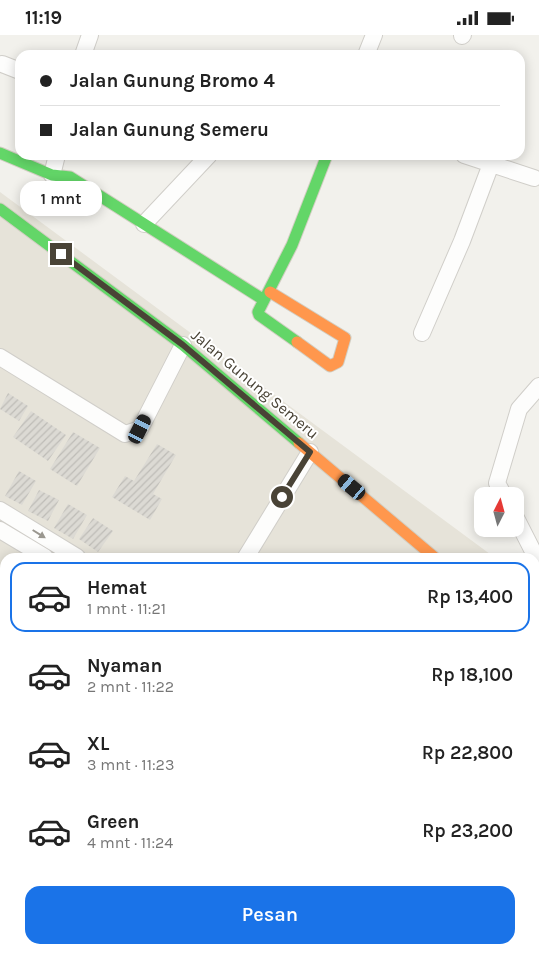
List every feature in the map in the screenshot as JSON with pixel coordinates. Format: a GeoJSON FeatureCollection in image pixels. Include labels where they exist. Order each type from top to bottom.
{"type":"FeatureCollection","features":[{"type":"Feature","properties":{"kind":"street"},"geometry":{"type":"LineString","coordinates":[[85,50],[90,35]]}},
{"type":"Feature","properties":{"kind":"street"},"geometry":{"type":"LineString","coordinates":[[368,50],[374,35]]}},
{"type":"Feature","properties":{"kind":"street"},"geometry":{"type":"LineString","coordinates":[[2,64],[15,69]]}},
{"type":"Feature","properties":{"kind":"street"},"geometry":{"type":"LineString","coordinates":[[0,153],[15,159]]}},
{"type":"Feature","properties":{"kind":"street"},"geometry":{"type":"LineString","coordinates":[[17,160],[52,175],[70,177],[144,224],[267,296],[343,335],[345,338],[338,362],[330,365],[259,315],[259,309],[267,296],[292,245],[325,160]]}},
{"type":"Feature","properties":{"kind":"street"},"geometry":{"type":"LineString","coordinates":[[52,175],[55,160]]}},
{"type":"Feature","properties":{"kind":"street"},"geometry":{"type":"LineString","coordinates":[[144,224],[204,160]]}},
{"type":"Feature","properties":{"kind":"street"},"geometry":{"type":"LineString","coordinates":[[479,160],[534,178]]}},
{"type":"Feature","properties":{"kind":"street"},"geometry":{"type":"LineString","coordinates":[[422,333],[462,241],[491,164]]}},
{"type":"Feature","properties":{"kind":"street","name":"Jalan Gunung Semeru"},"geometry":{"type":"LineString","coordinates":[[0,209],[183,345],[429,553]]}},
{"type":"Feature","properties":{"kind":"street"},"geometry":{"type":"LineString","coordinates":[[0,357],[125,434],[140,429],[183,345]]}},
{"type":"Feature","properties":{"kind":"street"},"geometry":{"type":"LineString","coordinates":[[499,487],[497,483],[519,409],[539,386]]}},
{"type":"Feature","properties":{"kind":"street"},"geometry":{"type":"LineString","coordinates":[[248,553],[310,452]]}},
{"type":"Feature","properties":{"kind":"street"},"geometry":{"type":"LineString","coordinates":[[0,510],[70,553]]}},
{"type":"Feature","properties":{"kind":"street"},"geometry":{"type":"LineString","coordinates":[[0,530],[38,553]]}},
{"type":"Feature","properties":{"kind":"street"},"geometry":{"type":"LineString","coordinates":[[524,534],[534,553]]}},
{"type":"Feature","properties":{"kind":"shaded area"},"geometry":{"type":"Polygon","coordinates":[[[0,192],[489,553],[0,553],[0,192]]]}},
{"type":"Feature","properties":{"kind":"building"},"geometry":{"type":"Polygon","coordinates":[[[8,393],[28,406],[19,421],[0,409],[8,393]]]}},
{"type":"Feature","properties":{"kind":"building"},"geometry":{"type":"Polygon","coordinates":[[[31,411],[66,435],[48,461],[13,437],[31,411]]]}},
{"type":"Feature","properties":{"kind":"building"},"geometry":{"type":"Polygon","coordinates":[[[73,432],[100,448],[77,486],[50,469],[73,432]]]}},
{"type":"Feature","properties":{"kind":"building"},"geometry":{"type":"Polygon","coordinates":[[[157,444],[176,455],[153,494],[162,499],[150,520],[112,497],[125,476],[134,481],[157,444]]]}},
{"type":"Feature","properties":{"kind":"building"},"geometry":{"type":"Polygon","coordinates":[[[19,471],[36,481],[22,505],[5,496],[19,471]]]}},
{"type":"Feature","properties":{"kind":"building"},"geometry":{"type":"Polygon","coordinates":[[[39,490],[59,500],[48,521],[28,511],[39,490]]]}},
{"type":"Feature","properties":{"kind":"building"},"geometry":{"type":"Polygon","coordinates":[[[68,504],[87,515],[73,539],[54,528],[68,504]]]}},
{"type":"Feature","properties":{"kind":"building"},"geometry":{"type":"Polygon","coordinates":[[[93,518],[113,531],[98,552],[79,539],[93,518]]]}},
{"type":"Feature","properties":{"kind":"traffic: fast"},"geometry":{"type":"LineString","coordinates":[[0,153],[15,159]]}},
{"type":"Feature","properties":{"kind":"traffic: fast"},"geometry":{"type":"LineString","coordinates":[[17,160],[52,175],[70,177],[264,300]]}},
{"type":"Feature","properties":{"kind":"traffic: fast"},"geometry":{"type":"LineString","coordinates":[[297,342],[259,315],[258,312],[292,245],[325,160]]}},
{"type":"Feature","properties":{"kind":"traffic: fast"},"geometry":{"type":"LineString","coordinates":[[0,209],[183,345],[299,443]]}},
{"type":"Feature","properties":{"kind":"traffic: slow"},"geometry":{"type":"LineString","coordinates":[[270,292],[345,338],[338,362],[330,366],[297,342]]}},
{"type":"Feature","properties":{"kind":"traffic: slow"},"geometry":{"type":"LineString","coordinates":[[299,443],[429,553]]}},
{"type":"Feature","properties":{"kind":"route"},"geometry":{"type":"LineString","coordinates":[[61,254],[183,345],[310,452],[282,497]]}}]}
